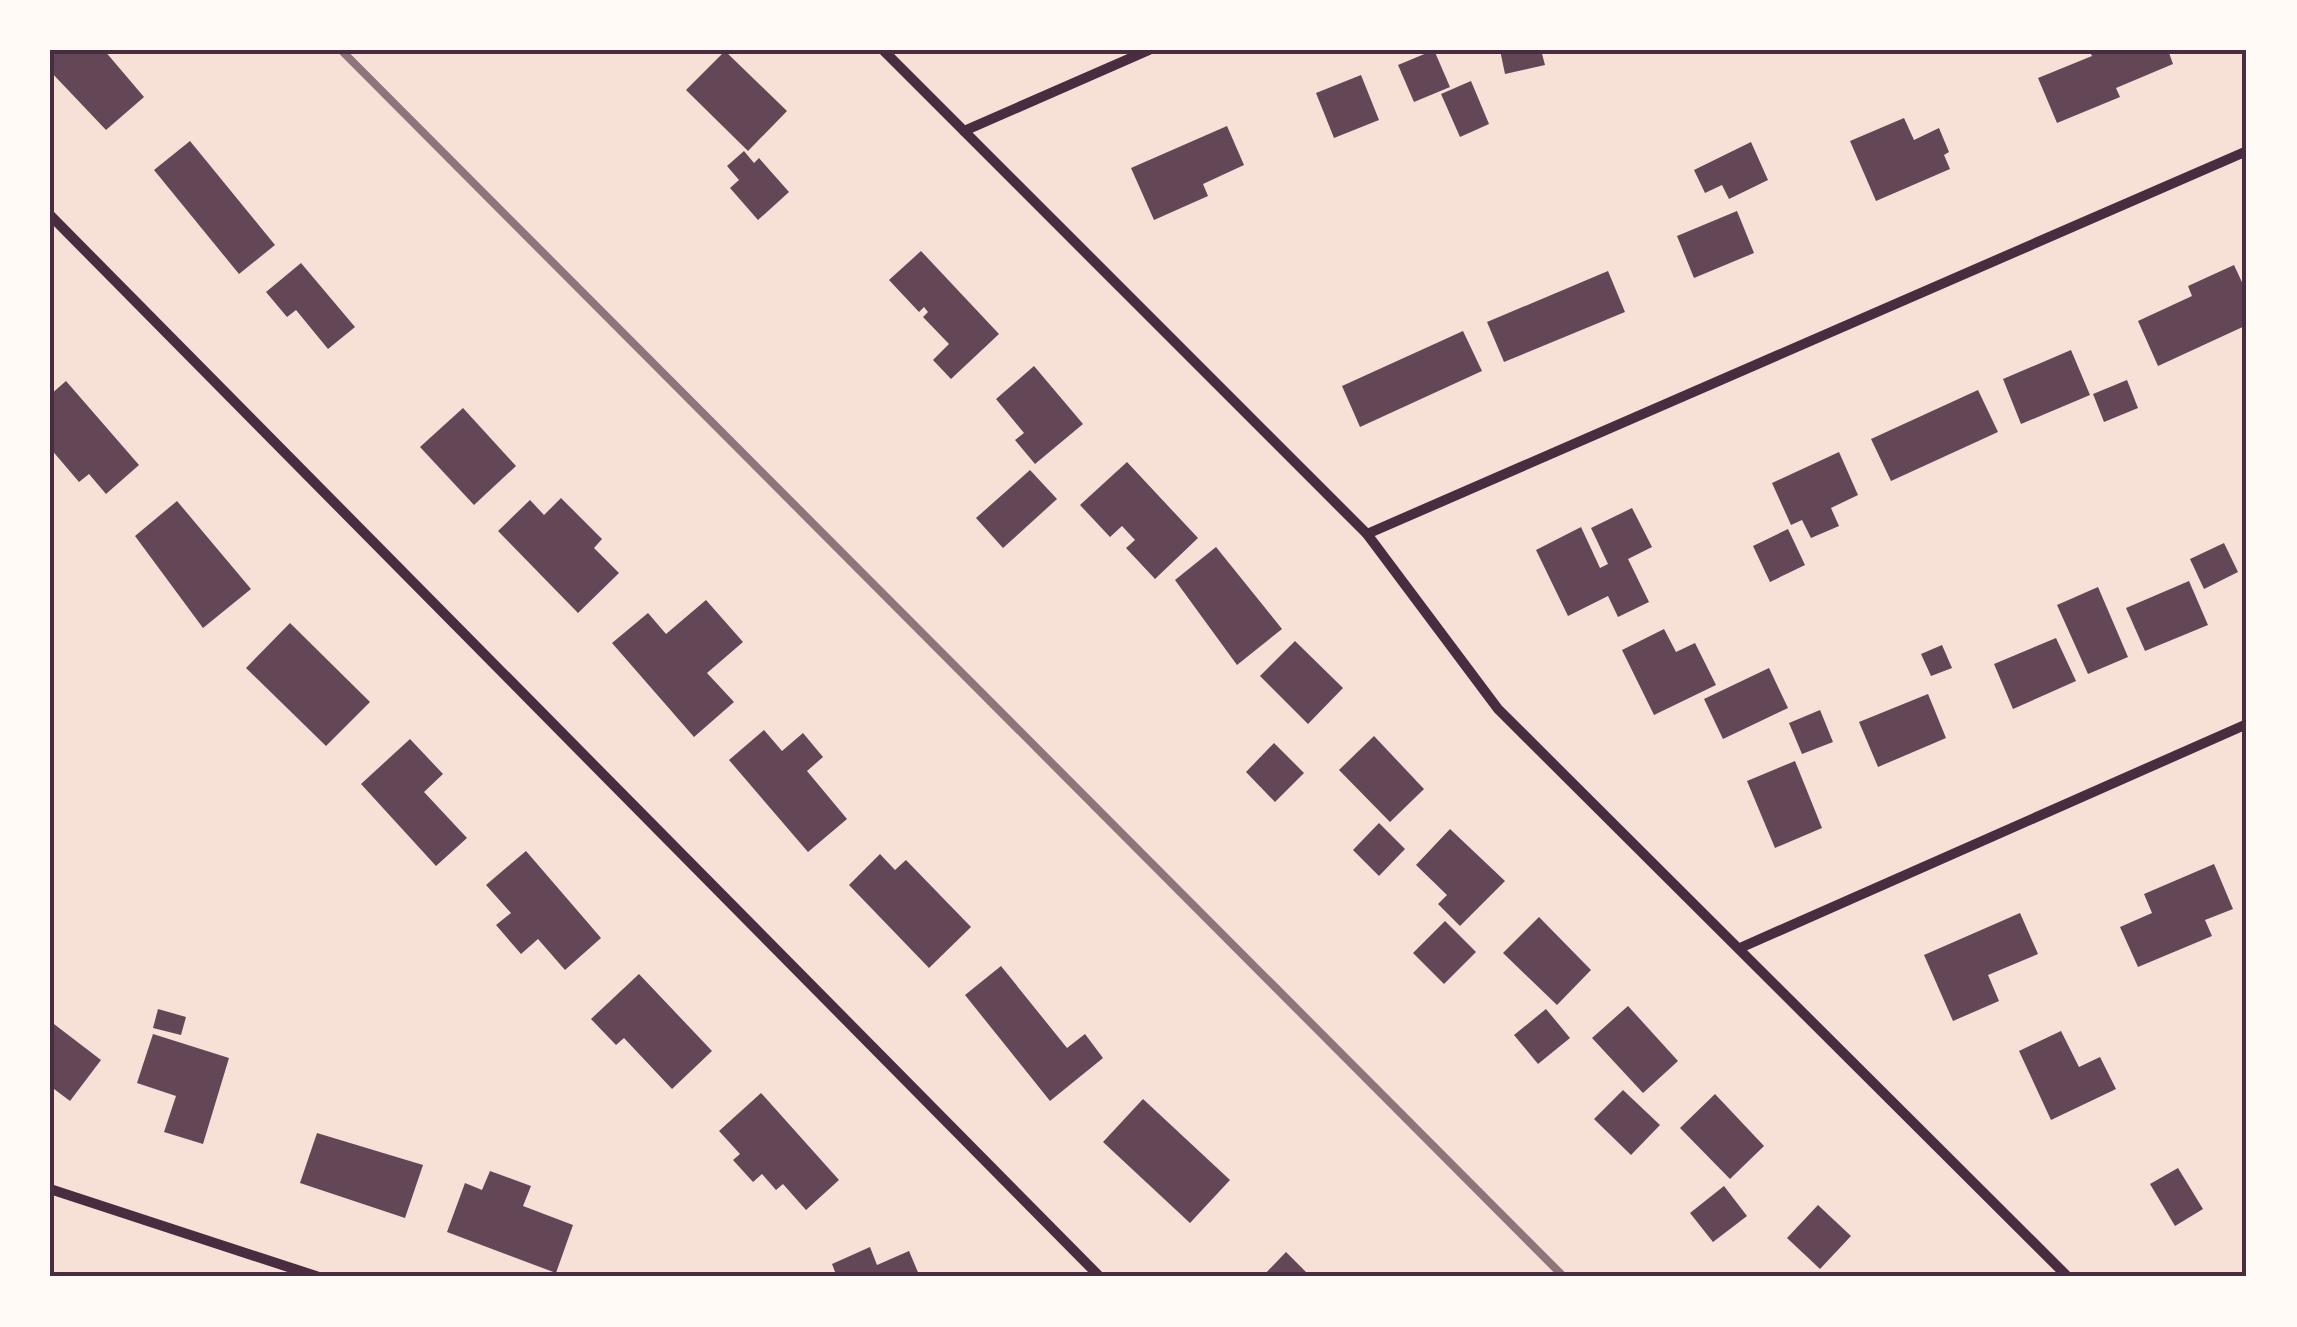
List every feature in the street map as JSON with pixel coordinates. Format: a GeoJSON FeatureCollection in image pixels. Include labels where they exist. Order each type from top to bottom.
{"type":"FeatureCollection","features":[{"type":"Feature","properties":{"kind":"street"},"geometry":{"type":"LineString","coordinates":[[883,50],[1367,534],[1498,709],[2068,1277]]}},
{"type":"Feature","properties":{"kind":"street"},"geometry":{"type":"LineString","coordinates":[[964,130],[1149,50]]}},
{"type":"Feature","properties":{"kind":"street"},"geometry":{"type":"LineString","coordinates":[[1367,534],[2247,151]]}},
{"type":"Feature","properties":{"kind":"street"},"geometry":{"type":"LineString","coordinates":[[50,214],[1100,1277]]}},
{"type":"Feature","properties":{"kind":"street"},"geometry":{"type":"LineString","coordinates":[[1740,948],[2247,724]]}},
{"type":"Feature","properties":{"kind":"street"},"geometry":{"type":"LineString","coordinates":[[50,1189],[319,1277]]}},
{"type":"Feature","properties":{"kind":"building"},"geometry":{"type":"Polygon","coordinates":[[[50,50],[104,50],[144,97],[106,130],[50,71],[50,50]]]}},
{"type":"Feature","properties":{"kind":"building"},"geometry":{"type":"Polygon","coordinates":[[[1434,50],[1450,87],[1414,102],[1398,65],[1434,50]]]}},
{"type":"Feature","properties":{"kind":"building"},"geometry":{"type":"Polygon","coordinates":[[[1500,50],[1541,50],[1545,65],[1505,74],[1500,50]]]}},
{"type":"Feature","properties":{"kind":"building"},"geometry":{"type":"Polygon","coordinates":[[[2089,50],[2168,50],[2173,64],[2116,88],[2120,97],[2057,123],[2038,78],[2092,56],[2089,50]]]}},
{"type":"Feature","properties":{"kind":"building"},"geometry":{"type":"Polygon","coordinates":[[[725,51],[787,111],[748,151],[686,90],[725,51]]]}},
{"type":"Feature","properties":{"kind":"building"},"geometry":{"type":"Polygon","coordinates":[[[1361,75],[1379,120],[1334,138],[1316,93],[1361,75]]]}},
{"type":"Feature","properties":{"kind":"building"},"geometry":{"type":"Polygon","coordinates":[[[1471,81],[1489,124],[1460,137],[1441,94],[1471,81]]]}},
{"type":"Feature","properties":{"kind":"building"},"geometry":{"type":"Polygon","coordinates":[[[1904,118],[1914,140],[1939,128],[1949,152],[1944,155],[1950,169],[1876,201],[1850,141],[1904,118]]]}},
{"type":"Feature","properties":{"kind":"building"},"geometry":{"type":"Polygon","coordinates":[[[1227,126],[1244,165],[1203,184],[1208,196],[1154,220],[1131,168],[1227,126]]]}},
{"type":"Feature","properties":{"kind":"building"},"geometry":{"type":"Polygon","coordinates":[[[190,141],[275,245],[239,274],[154,170],[190,141]]]}},
{"type":"Feature","properties":{"kind":"building"},"geometry":{"type":"Polygon","coordinates":[[[1751,142],[1768,180],[1729,199],[1722,185],[1705,193],[1694,170],[1751,142]]]}},
{"type":"Feature","properties":{"kind":"building"},"geometry":{"type":"Polygon","coordinates":[[[744,151],[754,163],[759,158],[789,192],[758,220],[730,188],[739,180],[727,166],[744,151]]]}},
{"type":"Feature","properties":{"kind":"building"},"geometry":{"type":"Polygon","coordinates":[[[1737,211],[1754,253],[1694,278],[1677,236],[1737,211]]]}},
{"type":"Feature","properties":{"kind":"building"},"geometry":{"type":"Polygon","coordinates":[[[921,251],[999,334],[951,379],[933,360],[949,344],[923,317],[928,312],[924,307],[919,312],[889,280],[921,251]]]}},
{"type":"Feature","properties":{"kind":"building"},"geometry":{"type":"Polygon","coordinates":[[[301,263],[355,327],[328,349],[296,310],[287,317],[266,292],[301,263]]]}},
{"type":"Feature","properties":{"kind":"building"},"geometry":{"type":"Polygon","coordinates":[[[2234,265],[2247,293],[2247,325],[2158,366],[2138,321],[2192,296],[2188,286],[2234,265]]]}},
{"type":"Feature","properties":{"kind":"building"},"geometry":{"type":"Polygon","coordinates":[[[1608,271],[1625,312],[1504,362],[1487,322],[1608,271]]]}},
{"type":"Feature","properties":{"kind":"building"},"geometry":{"type":"Polygon","coordinates":[[[1463,331],[1482,371],[1360,427],[1342,386],[1463,331]]]}},
{"type":"Feature","properties":{"kind":"building"},"geometry":{"type":"Polygon","coordinates":[[[2071,350],[2090,395],[2021,424],[2003,379],[2071,350]]]}},
{"type":"Feature","properties":{"kind":"building"},"geometry":{"type":"Polygon","coordinates":[[[1034,366],[1083,424],[1035,464],[1015,440],[1024,433],[996,399],[1034,366]]]}},
{"type":"Feature","properties":{"kind":"building"},"geometry":{"type":"Polygon","coordinates":[[[2127,380],[2138,408],[2104,422],[2093,394],[2127,380]]]}},
{"type":"Feature","properties":{"kind":"building"},"geometry":{"type":"Polygon","coordinates":[[[66,381],[139,465],[106,494],[89,474],[79,482],[50,448],[50,395],[66,381]]]}},
{"type":"Feature","properties":{"kind":"building"},"geometry":{"type":"Polygon","coordinates":[[[1978,390],[1998,432],[1891,481],[1871,439],[1978,390]]]}},
{"type":"Feature","properties":{"kind":"building"},"geometry":{"type":"Polygon","coordinates":[[[463,408],[516,466],[474,505],[420,447],[463,408]]]}},
{"type":"Feature","properties":{"kind":"building"},"geometry":{"type":"Polygon","coordinates":[[[1839,452],[1858,495],[1831,508],[1839,526],[1811,538],[1802,520],[1791,525],[1772,483],[1839,452]]]}},
{"type":"Feature","properties":{"kind":"building"},"geometry":{"type":"Polygon","coordinates":[[[1127,462],[1198,538],[1155,579],[1126,548],[1135,540],[1122,526],[1110,537],[1080,505],[1127,462]]]}},
{"type":"Feature","properties":{"kind":"building"},"geometry":{"type":"Polygon","coordinates":[[[1030,470],[1057,499],[1003,548],[976,518],[1030,470]]]}},
{"type":"Feature","properties":{"kind":"building"},"geometry":{"type":"Polygon","coordinates":[[[561,498],[602,539],[594,548],[619,573],[578,613],[498,531],[530,500],[544,515],[561,498]]]}},
{"type":"Feature","properties":{"kind":"building"},"geometry":{"type":"Polygon","coordinates":[[[177,501],[251,589],[203,628],[135,536],[177,501]]]}},
{"type":"Feature","properties":{"kind":"building"},"geometry":{"type":"Polygon","coordinates":[[[1632,508],[1652,547],[1628,559],[1649,602],[1618,617],[1608,596],[1568,616],[1536,550],[1581,527],[1600,568],[1608,564],[1591,528],[1632,508]]]}},
{"type":"Feature","properties":{"kind":"building"},"geometry":{"type":"Polygon","coordinates":[[[1788,529],[1805,565],[1770,582],[1753,546],[1788,529]]]}},
{"type":"Feature","properties":{"kind":"building"},"geometry":{"type":"Polygon","coordinates":[[[2224,543],[2238,572],[2204,589],[2190,559],[2224,543]]]}},
{"type":"Feature","properties":{"kind":"building"},"geometry":{"type":"Polygon","coordinates":[[[1216,547],[1282,629],[1237,665],[1175,580],[1216,547]]]}},
{"type":"Feature","properties":{"kind":"building"},"geometry":{"type":"Polygon","coordinates":[[[2189,581],[2208,625],[2145,651],[2126,608],[2189,581]]]}},
{"type":"Feature","properties":{"kind":"building"},"geometry":{"type":"Polygon","coordinates":[[[2098,587],[2128,657],[2088,674],[2057,605],[2098,587]]]}},
{"type":"Feature","properties":{"kind":"building"},"geometry":{"type":"Polygon","coordinates":[[[706,600],[743,642],[707,673],[734,702],[694,737],[612,643],[648,613],[666,634],[706,600]]]}},
{"type":"Feature","properties":{"kind":"building"},"geometry":{"type":"Polygon","coordinates":[[[290,623],[370,702],[326,746],[246,668],[290,623]]]}},
{"type":"Feature","properties":{"kind":"building"},"geometry":{"type":"Polygon","coordinates":[[[1664,629],[1676,652],[1695,643],[1716,685],[1654,715],[1622,650],[1664,629]]]}},
{"type":"Feature","properties":{"kind":"building"},"geometry":{"type":"Polygon","coordinates":[[[2056,638],[2076,681],[2013,709],[1994,664],[2056,638]]]}},
{"type":"Feature","properties":{"kind":"building"},"geometry":{"type":"Polygon","coordinates":[[[1295,641],[1343,688],[1308,724],[1260,676],[1295,641]]]}},
{"type":"Feature","properties":{"kind":"building"},"geometry":{"type":"Polygon","coordinates":[[[1942,645],[1952,668],[1931,676],[1921,654],[1942,645]]]}},
{"type":"Feature","properties":{"kind":"building"},"geometry":{"type":"Polygon","coordinates":[[[1769,668],[1788,708],[1723,739],[1704,699],[1769,668]]]}},
{"type":"Feature","properties":{"kind":"building"},"geometry":{"type":"Polygon","coordinates":[[[1928,694],[1946,738],[1878,767],[1859,722],[1928,694]]]}},
{"type":"Feature","properties":{"kind":"building"},"geometry":{"type":"Polygon","coordinates":[[[1820,710],[1833,742],[1802,754],[1789,723],[1820,710]]]}},
{"type":"Feature","properties":{"kind":"building"},"geometry":{"type":"Polygon","coordinates":[[[764,730],[782,751],[803,733],[823,757],[807,771],[847,819],[808,852],[729,760],[764,730]]]}},
{"type":"Feature","properties":{"kind":"building"},"geometry":{"type":"Polygon","coordinates":[[[1374,736],[1424,789],[1390,822],[1339,770],[1374,736]]]}},
{"type":"Feature","properties":{"kind":"building"},"geometry":{"type":"Polygon","coordinates":[[[410,739],[443,774],[424,792],[467,838],[436,866],[361,784],[410,739]]]}},
{"type":"Feature","properties":{"kind":"building"},"geometry":{"type":"Polygon","coordinates":[[[1274,743],[1304,773],[1275,802],[1246,772],[1274,743]]]}},
{"type":"Feature","properties":{"kind":"building"},"geometry":{"type":"Polygon","coordinates":[[[1795,761],[1822,828],[1775,848],[1747,781],[1795,761]]]}},
{"type":"Feature","properties":{"kind":"building"},"geometry":{"type":"Polygon","coordinates":[[[1379,823],[1405,849],[1379,876],[1353,850],[1379,823]]]}},
{"type":"Feature","properties":{"kind":"building"},"geometry":{"type":"Polygon","coordinates":[[[1450,829],[1505,881],[1460,926],[1438,904],[1447,895],[1416,865],[1450,829]]]}},
{"type":"Feature","properties":{"kind":"building"},"geometry":{"type":"Polygon","coordinates":[[[526,851],[601,938],[565,970],[538,939],[521,954],[496,925],[511,913],[486,885],[526,851]]]}},
{"type":"Feature","properties":{"kind":"building"},"geometry":{"type":"Polygon","coordinates":[[[880,854],[895,870],[906,860],[971,927],[929,968],[849,885],[880,854]]]}},
{"type":"Feature","properties":{"kind":"building"},"geometry":{"type":"Polygon","coordinates":[[[2214,864],[2233,909],[2205,920],[2212,936],[2138,967],[2120,927],[2152,913],[2144,894],[2214,864]]]}},
{"type":"Feature","properties":{"kind":"building"},"geometry":{"type":"Polygon","coordinates":[[[2020,913],[2038,954],[1988,975],[1999,1001],[1953,1021],[1924,955],[2020,913]]]}},
{"type":"Feature","properties":{"kind":"building"},"geometry":{"type":"Polygon","coordinates":[[[1539,917],[1591,970],[1557,1005],[1503,953],[1539,917]]]}},
{"type":"Feature","properties":{"kind":"building"},"geometry":{"type":"Polygon","coordinates":[[[1445,921],[1476,952],[1444,984],[1413,953],[1445,921]]]}},
{"type":"Feature","properties":{"kind":"building"},"geometry":{"type":"Polygon","coordinates":[[[1001,966],[1067,1048],[1085,1034],[1103,1058],[1050,1101],[965,995],[1001,966]]]}},
{"type":"Feature","properties":{"kind":"building"},"geometry":{"type":"Polygon","coordinates":[[[639,974],[712,1051],[672,1089],[624,1038],[616,1045],[591,1019],[639,974]]]}},
{"type":"Feature","properties":{"kind":"building"},"geometry":{"type":"Polygon","coordinates":[[[1628,1006],[1678,1061],[1643,1093],[1592,1038],[1628,1006]]]}},
{"type":"Feature","properties":{"kind":"building"},"geometry":{"type":"Polygon","coordinates":[[[158,1009],[186,1017],[181,1035],[153,1028],[158,1009]]]}},
{"type":"Feature","properties":{"kind":"building"},"geometry":{"type":"Polygon","coordinates":[[[1546,1009],[1570,1038],[1538,1064],[1514,1035],[1546,1009]]]}},
{"type":"Feature","properties":{"kind":"building"},"geometry":{"type":"Polygon","coordinates":[[[50,1021],[101,1060],[70,1101],[50,1086],[50,1021]]]}},
{"type":"Feature","properties":{"kind":"building"},"geometry":{"type":"Polygon","coordinates":[[[2061,1031],[2079,1067],[2100,1057],[2116,1089],[2051,1120],[2019,1051],[2061,1031]]]}},
{"type":"Feature","properties":{"kind":"building"},"geometry":{"type":"Polygon","coordinates":[[[153,1034],[229,1058],[203,1144],[164,1132],[176,1096],[137,1083],[153,1034]]]}},
{"type":"Feature","properties":{"kind":"building"},"geometry":{"type":"Polygon","coordinates":[[[1623,1090],[1660,1125],[1631,1155],[1594,1119],[1623,1090]]]}},
{"type":"Feature","properties":{"kind":"building"},"geometry":{"type":"Polygon","coordinates":[[[761,1093],[839,1180],[806,1210],[783,1184],[776,1190],[762,1174],[753,1182],[733,1160],[740,1154],[719,1131],[761,1093]]]}},
{"type":"Feature","properties":{"kind":"building"},"geometry":{"type":"Polygon","coordinates":[[[1715,1094],[1764,1146],[1730,1179],[1680,1128],[1715,1094]]]}},
{"type":"Feature","properties":{"kind":"building"},"geometry":{"type":"Polygon","coordinates":[[[1143,1099],[1230,1180],[1190,1223],[1103,1142],[1143,1099]]]}},
{"type":"Feature","properties":{"kind":"building"},"geometry":{"type":"Polygon","coordinates":[[[317,1133],[423,1165],[405,1218],[300,1183],[317,1133]]]}},
{"type":"Feature","properties":{"kind":"building"},"geometry":{"type":"Polygon","coordinates":[[[2178,1168],[2203,1209],[2175,1226],[2150,1184],[2178,1168]]]}},
{"type":"Feature","properties":{"kind":"building"},"geometry":{"type":"Polygon","coordinates":[[[490,1171],[531,1186],[523,1206],[573,1225],[556,1273],[447,1232],[465,1183],[482,1190],[490,1171]]]}},
{"type":"Feature","properties":{"kind":"building"},"geometry":{"type":"Polygon","coordinates":[[[1724,1186],[1747,1216],[1713,1242],[1690,1213],[1724,1186]]]}},
{"type":"Feature","properties":{"kind":"building"},"geometry":{"type":"Polygon","coordinates":[[[1818,1205],[1851,1236],[1820,1269],[1787,1238],[1818,1205]]]}},
{"type":"Feature","properties":{"kind":"building"},"geometry":{"type":"Polygon","coordinates":[[[870,1247],[877,1265],[909,1251],[920,1277],[837,1277],[832,1264],[870,1247]]]}},
{"type":"Feature","properties":{"kind":"building"},"geometry":{"type":"Polygon","coordinates":[[[1286,1252],[1311,1277],[1262,1277],[1286,1252]]]}},
{"type":"Feature","properties":{"kind":"railway"},"geometry":{"type":"LineString","coordinates":[[341,50],[1564,1277]]}}]}
